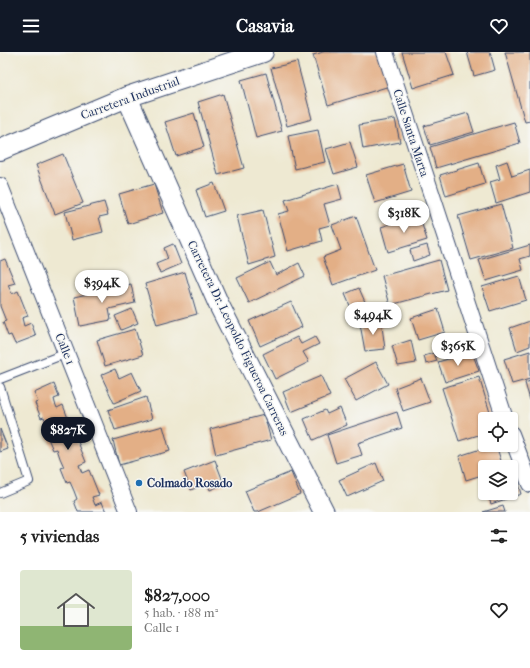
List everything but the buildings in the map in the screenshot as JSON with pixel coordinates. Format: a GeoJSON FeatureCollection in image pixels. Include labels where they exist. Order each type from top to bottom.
{"type":"FeatureCollection","features":[{"type":"Feature","properties":{"kind":"street","name":"Carretera Industrial"},"geometry":{"type":"LineString","coordinates":[[0,150],[127,97],[263,52]]}},
{"type":"Feature","properties":{"kind":"street","name":"Calle Santa Marta"},"geometry":{"type":"LineString","coordinates":[[385,52],[503,412]]}},
{"type":"Feature","properties":{"kind":"street","name":"Carretera Dr. Leopoldo Figueroa Carreras"},"geometry":{"type":"LineString","coordinates":[[127,97],[219,305],[324,512]]}},
{"type":"Feature","properties":{"kind":"street","name":"Calle 1"},"geometry":{"type":"LineString","coordinates":[[0,186],[129,512]]}},
{"type":"Feature","properties":{"kind":"street"},"geometry":{"type":"LineString","coordinates":[[518,452],[530,484]]}},
{"type":"Feature","properties":{"kind":"lane"},"geometry":{"type":"LineString","coordinates":[[0,379],[67,353]]}},
{"type":"Feature","properties":{"kind":"lane"},"geometry":{"type":"LineString","coordinates":[[0,387],[29,481],[0,493]]}},
{"type":"Feature","properties":{"kind":"place","name":"Colmado Rosado"},"geometry":{"type":"Point","coordinates":[139,483]}}]}
